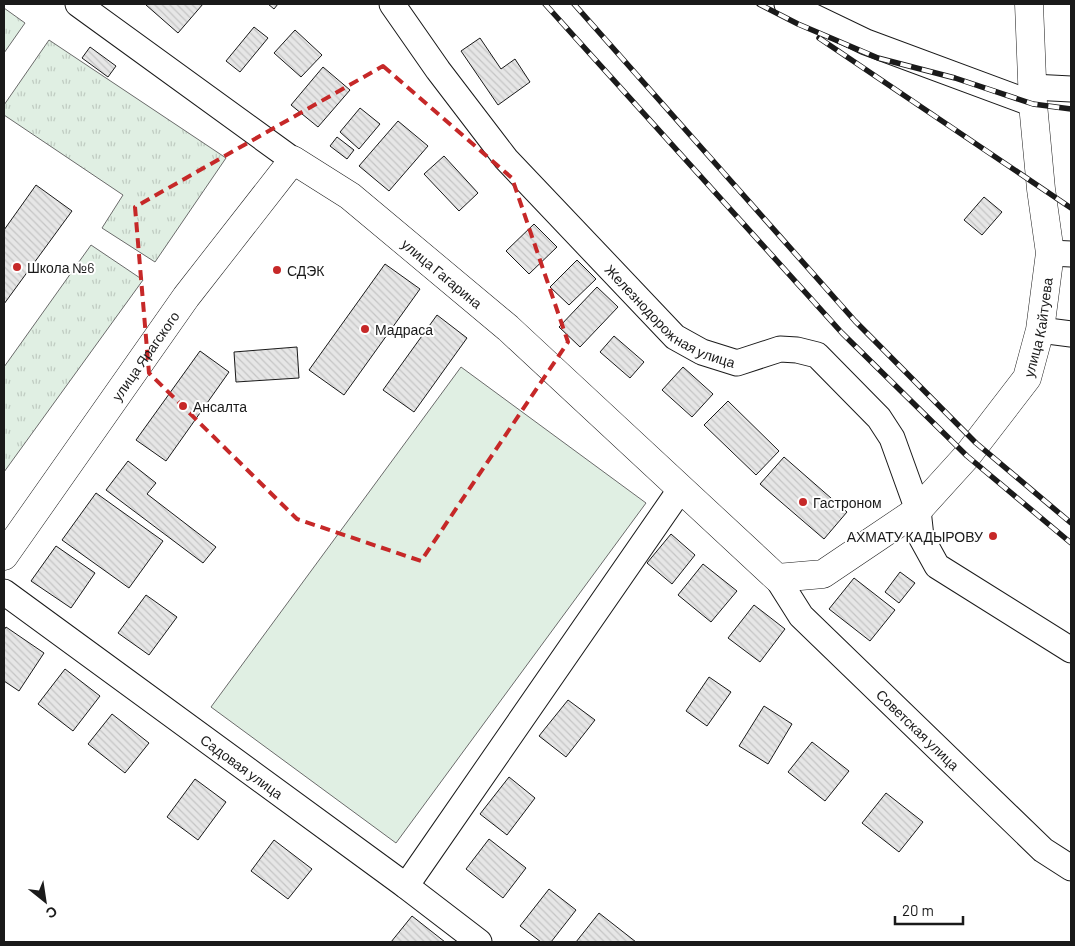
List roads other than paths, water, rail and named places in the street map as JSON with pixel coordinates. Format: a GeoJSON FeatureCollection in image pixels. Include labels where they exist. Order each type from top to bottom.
{"type":"FeatureCollection","features":[{"type":"Feature","properties":{"kind":"main road","name":"улица Кайтуева"},"geometry":{"type":"LineString","coordinates":[[777,578],[823,574],[918,510],[967,456],[1027,378],[1061,253],[1041,188],[1033,96],[1029,4]]}},
{"type":"Feature","properties":{"kind":"main road","name":"улица Гагарина"},"geometry":{"type":"LineString","coordinates":[[293,160],[350,196],[508,328],[680,490],[777,578]]}},
{"type":"Feature","properties":{"kind":"main road","name":"улица Ярагского"},"geometry":{"type":"LineString","coordinates":[[4,556],[186,297],[293,160]]}},
{"type":"Feature","properties":{"kind":"street","name":"улица Гагарина"},"geometry":{"type":"LineString","coordinates":[[78,4],[293,160]]}},
{"type":"Feature","properties":{"kind":"street","name":"Железнодорожная улица"},"geometry":{"type":"LineString","coordinates":[[392,4],[438,70],[506,159],[675,337],[702,352],[737,363],[780,348],[817,355],[878,418],[892,438],[918,510],[921,537],[937,566],[1071,650]]}},
{"type":"Feature","properties":{"kind":"street"},"geometry":{"type":"LineString","coordinates":[[787,4],[866,42],[1033,96],[1071,89]]}},
{"type":"Feature","properties":{"kind":"street"},"geometry":{"type":"LineString","coordinates":[[1040,330],[1071,334]]}},
{"type":"Feature","properties":{"kind":"street"},"geometry":{"type":"LineString","coordinates":[[406,886],[680,490]]}},
{"type":"Feature","properties":{"kind":"street","name":"Советская улица"},"geometry":{"type":"LineString","coordinates":[[777,578],[801,616],[1043,850],[1071,868]]}},
{"type":"Feature","properties":{"kind":"street","name":"Садовая улица"},"geometry":{"type":"LineString","coordinates":[[4,592],[406,886],[479,942]]}},
{"type":"Feature","properties":{"kind":"railway"},"geometry":{"type":"LineString","coordinates":[[545,4],[842,333],[967,456],[1071,543]]}},
{"type":"Feature","properties":{"kind":"railway"},"geometry":{"type":"LineString","coordinates":[[574,4],[855,321],[976,443],[1071,523]]}},
{"type":"Feature","properties":{"kind":"railway"},"geometry":{"type":"LineString","coordinates":[[759,4],[798,24],[878,58],[955,78],[1033,104],[1071,109]]}},
{"type":"Feature","properties":{"kind":"railway"},"geometry":{"type":"LineString","coordinates":[[819,38],[1071,208]]}},
{"type":"Feature","properties":{"kind":"place","name":"Школа №6"},"geometry":{"type":"Point","coordinates":[17,267]}},
{"type":"Feature","properties":{"kind":"place","name":"СДЭК"},"geometry":{"type":"Point","coordinates":[277,270]}},
{"type":"Feature","properties":{"kind":"place","name":"Мадраса"},"geometry":{"type":"Point","coordinates":[365,329]}},
{"type":"Feature","properties":{"kind":"place","name":"Ансалта"},"geometry":{"type":"Point","coordinates":[183,406]}},
{"type":"Feature","properties":{"kind":"place","name":"Гастроном"},"geometry":{"type":"Point","coordinates":[803,502]}},
{"type":"Feature","properties":{"kind":"place","name":"АХМАТУ КАДЫРОВУ"},"geometry":{"type":"Point","coordinates":[993,536]}}]}
